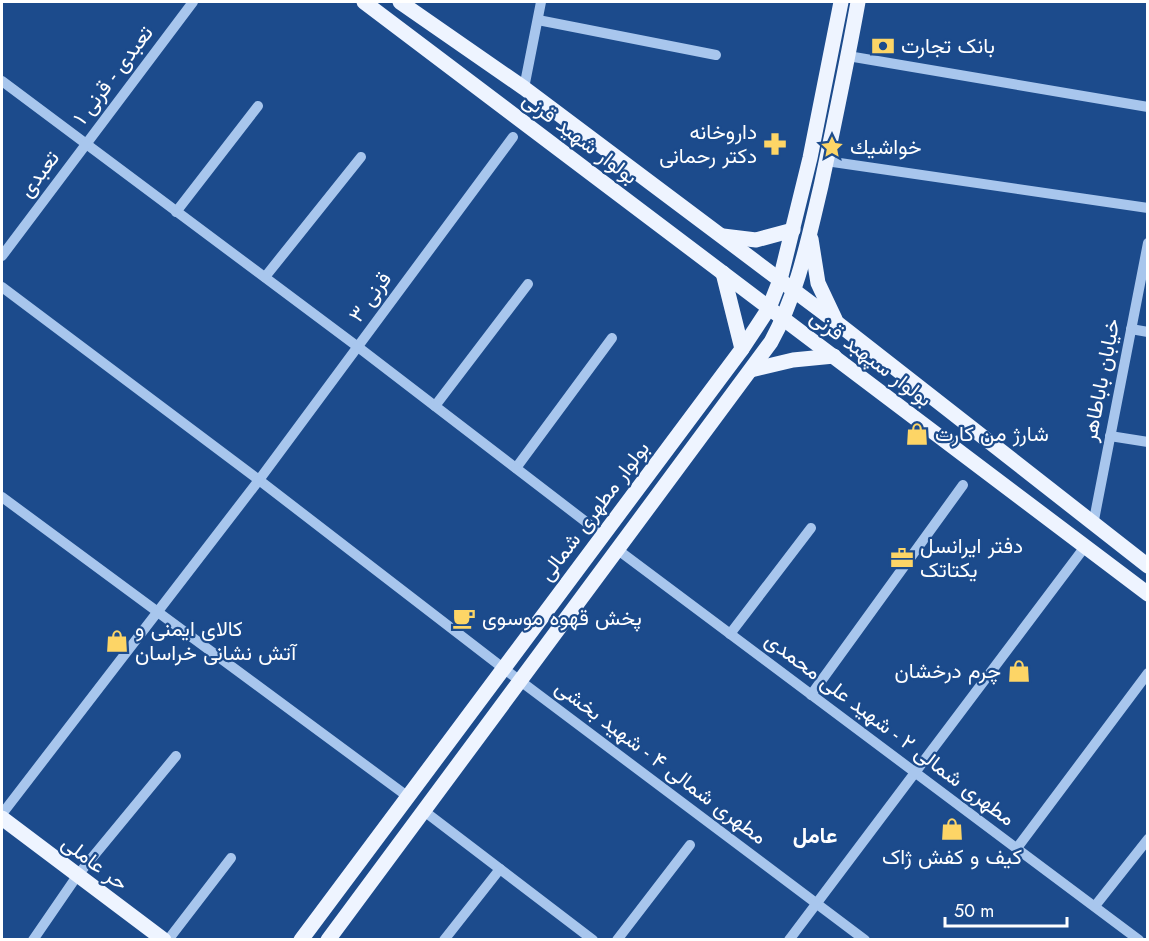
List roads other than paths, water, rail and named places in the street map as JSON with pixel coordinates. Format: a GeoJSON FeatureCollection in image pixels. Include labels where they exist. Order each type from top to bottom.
{"type":"FeatureCollection","features":[{"type":"Feature","properties":{"kind":"main road","name":"بولوار شهید قرنی"},"geometry":{"type":"LineString","coordinates":[[364,2],[769,308]]}},
{"type":"Feature","properties":{"kind":"main road","name":"بولوار شهید قرنی"},"geometry":{"type":"LineString","coordinates":[[400,2],[524,88],[780,279]]}},
{"type":"Feature","properties":{"kind":"main road","name":"بولوار مطهری شمالی"},"geometry":{"type":"LineString","coordinates":[[301,939],[742,349],[769,308],[780,279],[793,230],[841,2]]}},
{"type":"Feature","properties":{"kind":"main road","name":"بولوار مطهری شمالی"},"geometry":{"type":"LineString","coordinates":[[328,939],[771,342],[795,290],[810,234],[858,2]]}},
{"type":"Feature","properties":{"kind":"main road"},"geometry":{"type":"LineString","coordinates":[[723,236],[756,240],[793,230]]}},
{"type":"Feature","properties":{"kind":"main road"},"geometry":{"type":"LineString","coordinates":[[810,234],[818,283],[836,322]]}},
{"type":"Feature","properties":{"kind":"main road"},"geometry":{"type":"LineString","coordinates":[[723,273],[742,349]]}},
{"type":"Feature","properties":{"kind":"main road","name":"بولوار سپهبد قرنی"},"geometry":{"type":"LineString","coordinates":[[780,279],[1148,566]]}},
{"type":"Feature","properties":{"kind":"main road","name":"بولوار سپهبد قرنی"},"geometry":{"type":"LineString","coordinates":[[769,308],[1084,548],[1148,594]]}},
{"type":"Feature","properties":{"kind":"main road"},"geometry":{"type":"LineString","coordinates":[[751,370],[794,360],[834,356]]}},
{"type":"Feature","properties":{"kind":"main road","name":"حر عاملی"},"geometry":{"type":"LineString","coordinates":[[2,818],[77,876],[166,939]]}},
{"type":"Feature","properties":{"kind":"street","name":"تعبدی - قرنی ۱"},"geometry":{"type":"LineString","coordinates":[[86,144],[193,2]]}},
{"type":"Feature","properties":{"kind":"street"},"geometry":{"type":"LineString","coordinates":[[524,88],[542,2]]}},
{"type":"Feature","properties":{"kind":"street"},"geometry":{"type":"LineString","coordinates":[[538,20],[716,55]]}},
{"type":"Feature","properties":{"kind":"street"},"geometry":{"type":"LineString","coordinates":[[848,56],[1148,107]]}},
{"type":"Feature","properties":{"kind":"street"},"geometry":{"type":"LineString","coordinates":[[2,81],[358,347],[603,535]]}},
{"type":"Feature","properties":{"kind":"street"},"geometry":{"type":"LineString","coordinates":[[176,212],[258,106]]}},
{"type":"Feature","properties":{"kind":"street","name":"قرنی ۳"},"geometry":{"type":"LineString","coordinates":[[2,814],[259,480],[513,137]]}},
{"type":"Feature","properties":{"kind":"street","name":"تعبدی"},"geometry":{"type":"LineString","coordinates":[[2,256],[86,144]]}},
{"type":"Feature","properties":{"kind":"street"},"geometry":{"type":"LineString","coordinates":[[265,277],[361,157]]}},
{"type":"Feature","properties":{"kind":"street"},"geometry":{"type":"LineString","coordinates":[[826,161],[1148,208]]}},
{"type":"Feature","properties":{"kind":"street","name":"خیابان باباطاهر"},"geometry":{"type":"LineString","coordinates":[[1093,525],[1148,243]]}},
{"type":"Feature","properties":{"kind":"street"},"geometry":{"type":"LineString","coordinates":[[435,406],[528,284]]}},
{"type":"Feature","properties":{"kind":"street","name":"مطهری شمالی ۴ - شهید بخشی"},"geometry":{"type":"LineString","coordinates":[[2,287],[259,480],[520,681],[865,939]]}},
{"type":"Feature","properties":{"kind":"street"},"geometry":{"type":"LineString","coordinates":[[1131,329],[1148,332]]}},
{"type":"Feature","properties":{"kind":"street"},"geometry":{"type":"LineString","coordinates":[[516,468],[612,338]]}},
{"type":"Feature","properties":{"kind":"street"},"geometry":{"type":"LineString","coordinates":[[1110,436],[1148,442]]}},
{"type":"Feature","properties":{"kind":"street"},"geometry":{"type":"LineString","coordinates":[[811,694],[963,485]]}},
{"type":"Feature","properties":{"kind":"street"},"geometry":{"type":"LineString","coordinates":[[2,497],[407,796]]}},
{"type":"Feature","properties":{"kind":"street"},"geometry":{"type":"LineString","coordinates":[[730,634],[811,528]]}},
{"type":"Feature","properties":{"kind":"street"},"geometry":{"type":"LineString","coordinates":[[789,939],[1084,548]]}},
{"type":"Feature","properties":{"kind":"street","name":"مطهری شمالی ۲ - شهید علی محمدی"},"geometry":{"type":"LineString","coordinates":[[618,550],[1139,939]]}},
{"type":"Feature","properties":{"kind":"street"},"geometry":{"type":"LineString","coordinates":[[1017,848],[1148,673]]}},
{"type":"Feature","properties":{"kind":"street"},"geometry":{"type":"LineString","coordinates":[[33,939],[77,876],[176,756]]}},
{"type":"Feature","properties":{"kind":"street"},"geometry":{"type":"LineString","coordinates":[[424,811],[593,939]]}},
{"type":"Feature","properties":{"kind":"street"},"geometry":{"type":"LineString","coordinates":[[1095,906],[1148,839]]}},
{"type":"Feature","properties":{"kind":"street"},"geometry":{"type":"LineString","coordinates":[[617,939],[690,845]]}},
{"type":"Feature","properties":{"kind":"street"},"geometry":{"type":"LineString","coordinates":[[166,939],[231,858]]}},
{"type":"Feature","properties":{"kind":"street"},"geometry":{"type":"LineString","coordinates":[[444,939],[500,869]]}},
{"type":"Feature","properties":{"kind":"place","name":"بانک تجارت"},"geometry":{"type":"Point","coordinates":[883,46]}},
{"type":"Feature","properties":{"kind":"place","name":"داروخانه دکتر رحمانی"},"geometry":{"type":"Point","coordinates":[775,144]}},
{"type":"Feature","properties":{"kind":"place","name":"خواشيك"},"geometry":{"type":"Point","coordinates":[832,147]}},
{"type":"Feature","properties":{"kind":"place","name":"شارژ من کارت"},"geometry":{"type":"Point","coordinates":[917,434]}},
{"type":"Feature","properties":{"kind":"place","name":"دفتر ایرانسل یکتاتک"},"geometry":{"type":"Point","coordinates":[902,558]}},
{"type":"Feature","properties":{"kind":"place","name":"پخش قهوه موسوی"},"geometry":{"type":"Point","coordinates":[464,618]}},
{"type":"Feature","properties":{"kind":"place","name":"کالای ایمنی و آتش نشانی خراسان"},"geometry":{"type":"Point","coordinates":[117,641]}},
{"type":"Feature","properties":{"kind":"place","name":"چرم درخشان"},"geometry":{"type":"Point","coordinates":[1019,671]}},
{"type":"Feature","properties":{"kind":"place","name":"کیف و کفش ژاک"},"geometry":{"type":"Point","coordinates":[952,829]}},
{"type":"Feature","properties":{"kind":"district","name":"عامل"},"geometry":{"type":"Point","coordinates":[815,835]}}]}
